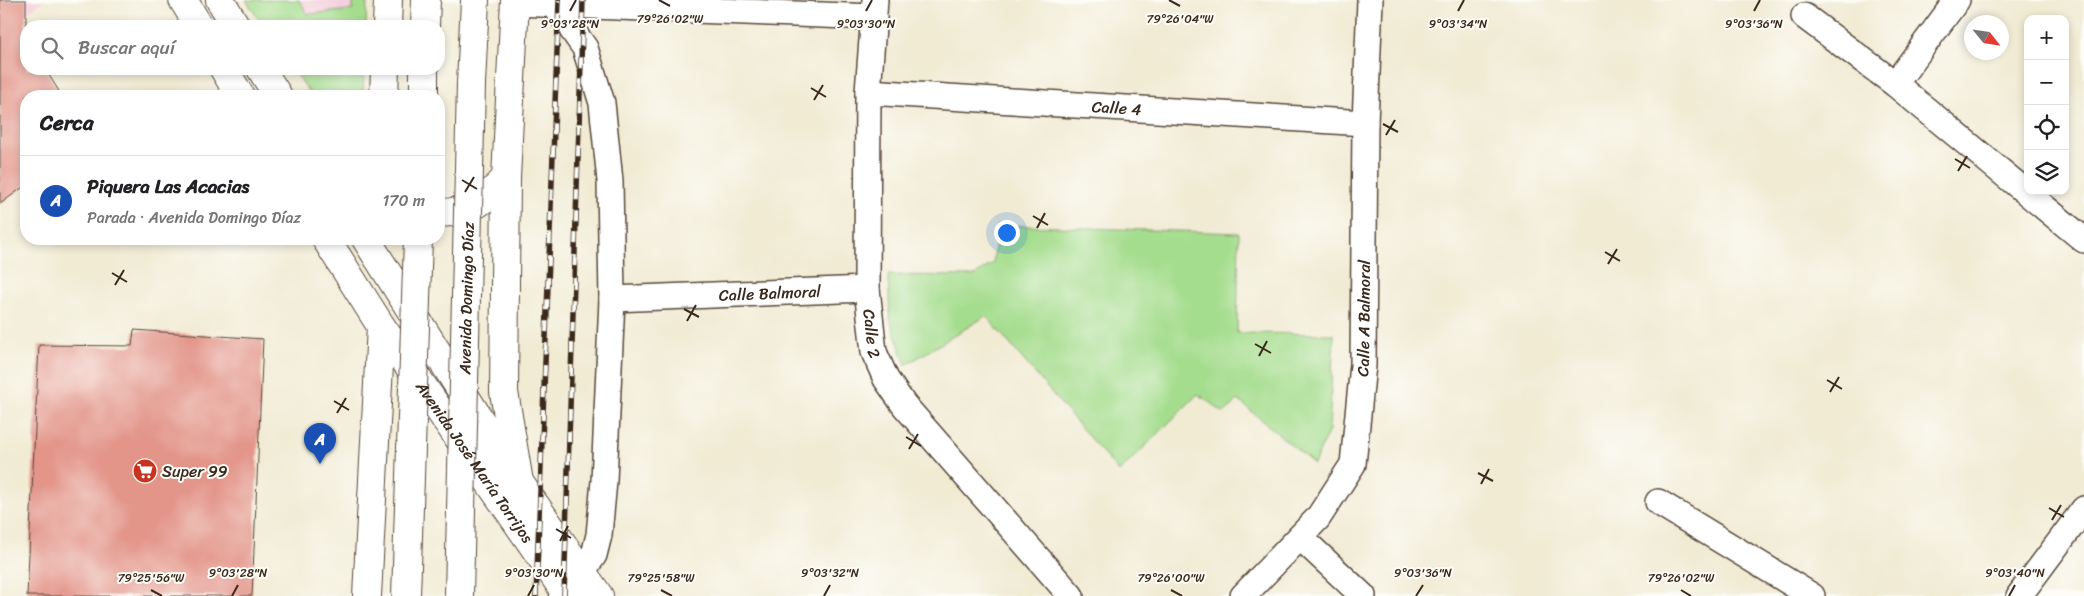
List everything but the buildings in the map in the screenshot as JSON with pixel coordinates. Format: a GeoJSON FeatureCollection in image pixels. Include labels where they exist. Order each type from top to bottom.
{"type":"FeatureCollection","features":[{"type":"Feature","properties":{"kind":"main road"},"geometry":{"type":"LineString","coordinates":[[183,0],[195,20]]}},
{"type":"Feature","properties":{"kind":"main road"},"geometry":{"type":"LineString","coordinates":[[220,0],[232,20]]}},
{"type":"Feature","properties":{"kind":"main road"},"geometry":{"type":"LineString","coordinates":[[387,20],[388,0]]}},
{"type":"Feature","properties":{"kind":"main road"},"geometry":{"type":"LineString","coordinates":[[425,20],[426,0]]}},
{"type":"Feature","properties":{"kind":"main road","name":"Avenida Domingo Díaz"},"geometry":{"type":"LineString","coordinates":[[459,596],[471,84],[475,0]]}},
{"type":"Feature","properties":{"kind":"main road"},"geometry":{"type":"LineString","coordinates":[[515,2],[506,178],[504,392],[519,482]]}},
{"type":"Feature","properties":{"kind":"main road"},"geometry":{"type":"LineString","coordinates":[[228,75],[236,90]]}},
{"type":"Feature","properties":{"kind":"main road"},"geometry":{"type":"LineString","coordinates":[[265,75],[274,90]]}},
{"type":"Feature","properties":{"kind":"main road"},"geometry":{"type":"LineString","coordinates":[[384,90],[385,75]]}},
{"type":"Feature","properties":{"kind":"main road"},"geometry":{"type":"LineString","coordinates":[[445,213],[456,213],[484,201],[506,178]]}},
{"type":"Feature","properties":{"kind":"main road","name":"Avenida José María Torrijos"},"geometry":{"type":"LineString","coordinates":[[330,245],[381,326],[566,596]]}},
{"type":"Feature","properties":{"kind":"main road","name":"Avenida José María Torrijos"},"geometry":{"type":"LineString","coordinates":[[370,245],[519,482],[599,596]]}},
{"type":"Feature","properties":{"kind":"main road"},"geometry":{"type":"LineString","coordinates":[[406,596],[418,245]]}},
{"type":"Feature","properties":{"kind":"main road"},"geometry":{"type":"LineString","coordinates":[[367,596],[381,326]]}},
{"type":"Feature","properties":{"kind":"street","name":"Calle A Balmoral"},"geometry":{"type":"LineString","coordinates":[[1243,596],[1318,518],[1354,464],[1363,366],[1365,123],[1370,0]]}},
{"type":"Feature","properties":{"kind":"street"},"geometry":{"type":"LineString","coordinates":[[1895,84],[1958,0]]}},
{"type":"Feature","properties":{"kind":"street"},"geometry":{"type":"LineString","coordinates":[[515,2],[874,8]]}},
{"type":"Feature","properties":{"kind":"street"},"geometry":{"type":"LineString","coordinates":[[553,3],[585,48],[602,103],[610,181],[612,299],[604,481],[599,535],[594,555],[582,572]]}},
{"type":"Feature","properties":{"kind":"street","name":"Calle 2"},"geometry":{"type":"LineString","coordinates":[[874,8],[868,92],[867,289],[874,352],[886,378],[904,405],[1071,596]]}},
{"type":"Feature","properties":{"kind":"street"},"geometry":{"type":"LineString","coordinates":[[1804,16],[1895,84],[2084,240]]}},
{"type":"Feature","properties":{"kind":"street","name":"Calle 4"},"geometry":{"type":"LineString","coordinates":[[868,92],[1365,123]]}},
{"type":"Feature","properties":{"kind":"street","name":"Calle Balmoral"},"geometry":{"type":"LineString","coordinates":[[612,299],[867,289]]}},
{"type":"Feature","properties":{"kind":"street"},"geometry":{"type":"LineString","coordinates":[[1658,502],[1812,596]]}},
{"type":"Feature","properties":{"kind":"street"},"geometry":{"type":"LineString","coordinates":[[2019,596],[2084,509]]}},
{"type":"Feature","properties":{"kind":"street"},"geometry":{"type":"LineString","coordinates":[[1300,537],[1364,596]]}},
{"type":"Feature","properties":{"kind":"shaded area"},"geometry":{"type":"Polygon","coordinates":[[[0,0],[45,0],[0,31],[0,0]]]}},
{"type":"Feature","properties":{"kind":"shaded area"},"geometry":{"type":"Polygon","coordinates":[[[246,0],[367,0],[366,20],[259,20],[246,0]]]}},
{"type":"Feature","properties":{"kind":"green space"},"geometry":{"type":"Polygon","coordinates":[[[246,0],[299,0],[308,14],[353,10],[353,0],[367,0],[366,20],[259,20],[246,0]]]}},
{"type":"Feature","properties":{"kind":"green space"},"geometry":{"type":"Polygon","coordinates":[[[297,75],[364,75],[363,90],[308,90],[297,75]]]}},
{"type":"Feature","properties":{"kind":"green space"},"geometry":{"type":"Polygon","coordinates":[[[998,225],[1239,233],[1237,333],[1334,334],[1329,430],[1314,464],[1238,400],[1224,413],[1198,394],[1119,472],[986,316],[906,365],[890,320],[888,275],[974,276],[993,263],[998,225]]]}},
{"type":"Feature","properties":{"kind":"railway"},"geometry":{"type":"LineString","coordinates":[[536,596],[559,0]]}},
{"type":"Feature","properties":{"kind":"railway"},"geometry":{"type":"LineString","coordinates":[[564,596],[583,0]]}},
{"type":"Feature","properties":{"kind":"place","name":"Piquera Las Acacias"},"geometry":{"type":"Point","coordinates":[320,464]}},
{"type":"Feature","properties":{"kind":"place","name":"Super 99"},"geometry":{"type":"Point","coordinates":[145,471]}}]}
